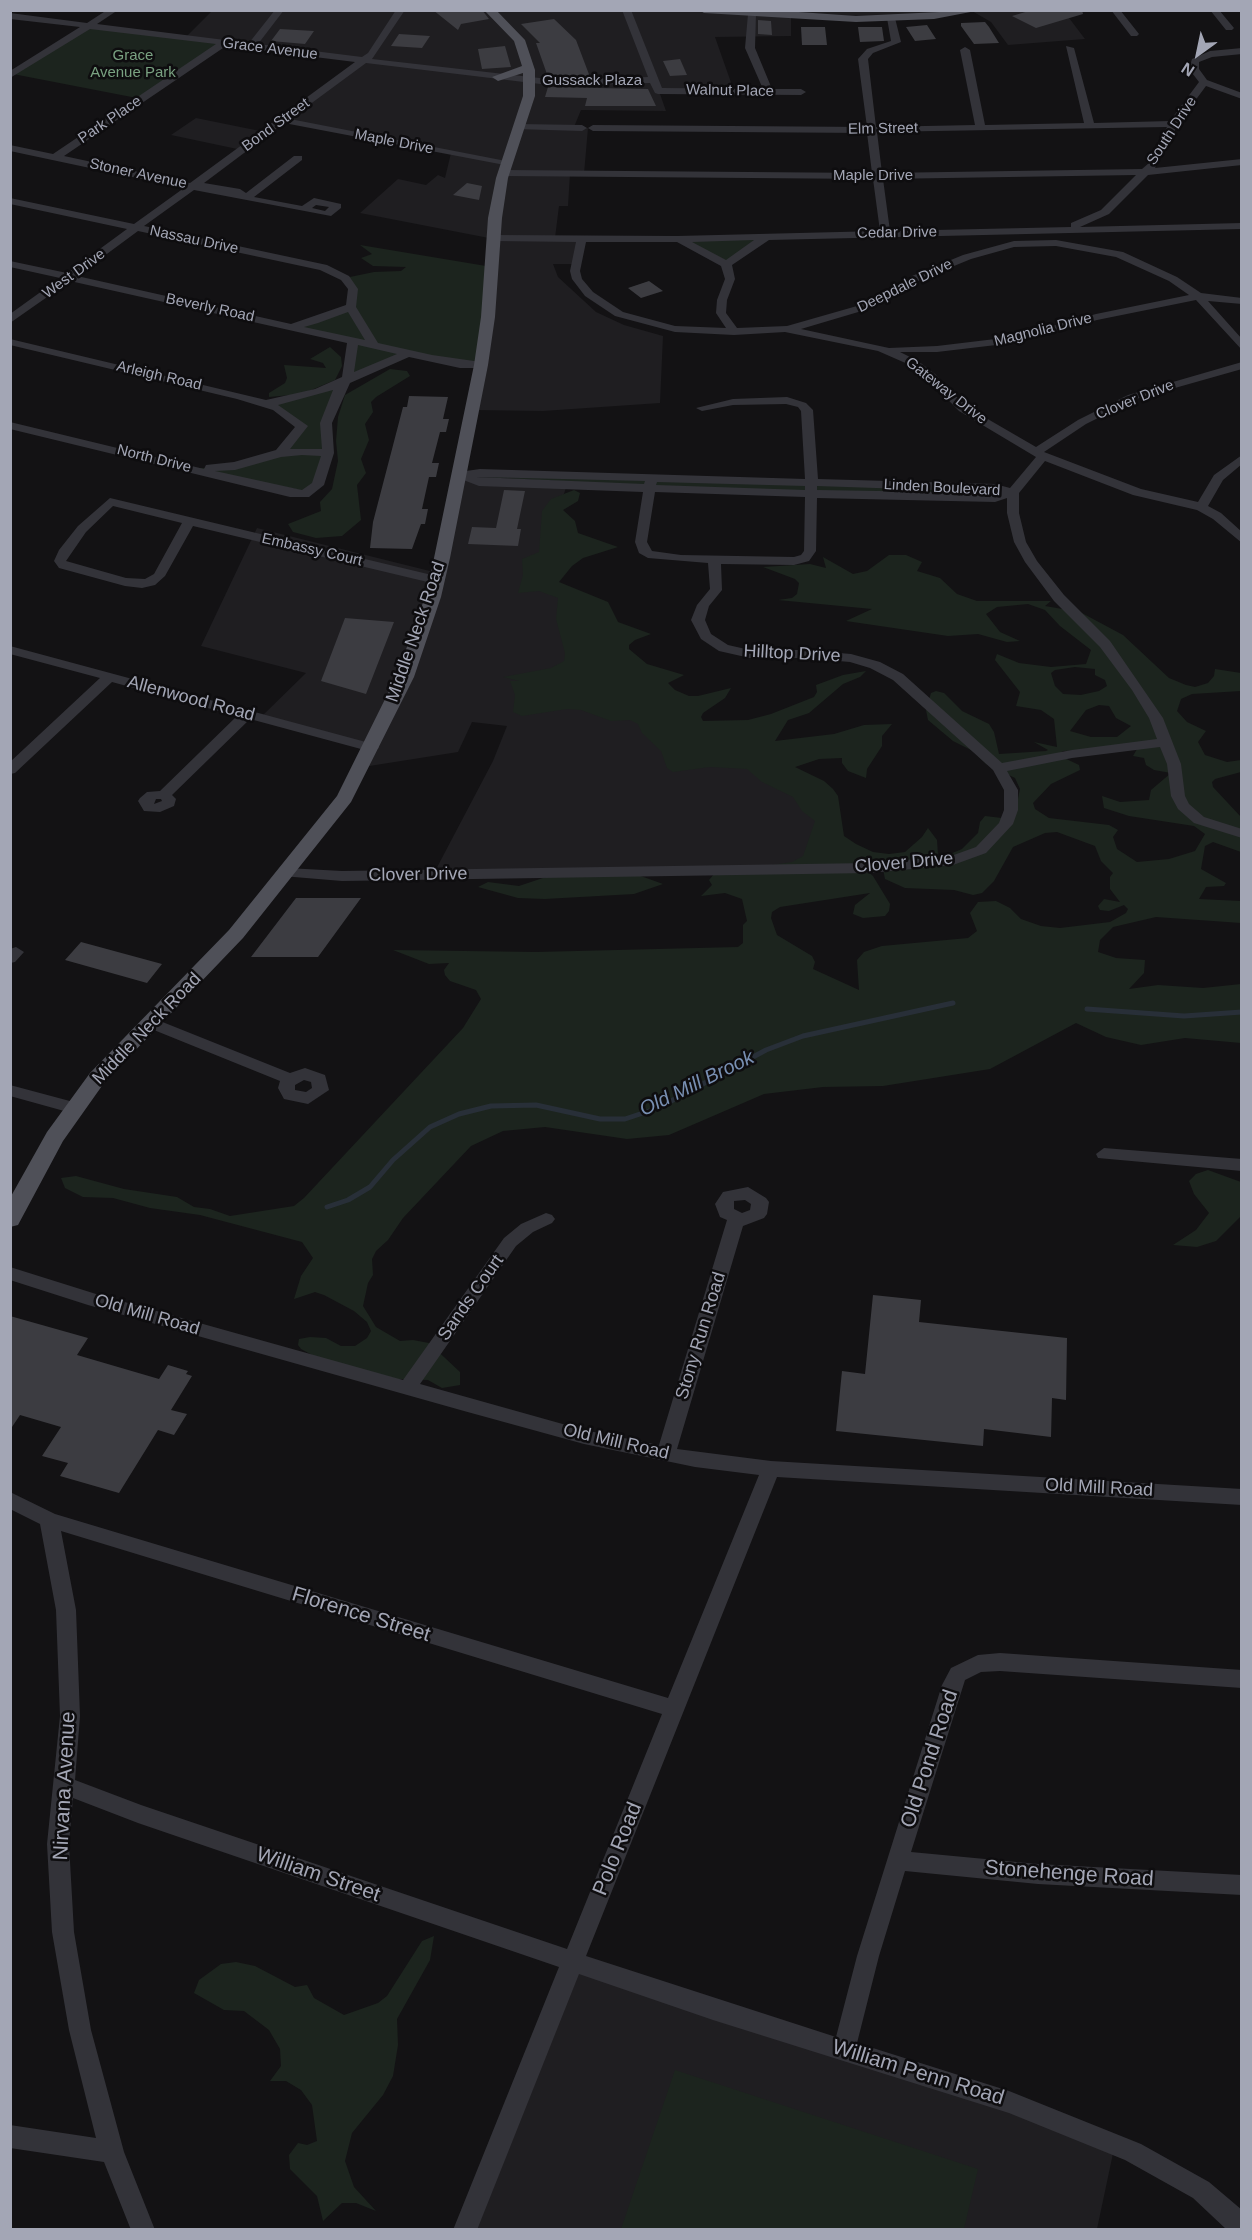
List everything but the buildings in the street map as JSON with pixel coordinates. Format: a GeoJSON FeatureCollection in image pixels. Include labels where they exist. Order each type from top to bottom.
{"type":"FeatureCollection","features":[{"type":"Feature","properties":{"kind":"main road","name":"Middle Neck Road"},"geometry":{"type":"LineString","coordinates":[[10,1219],[38,1165],[97,1078],[207,966],[287,873],[345,798],[372,748],[405,677],[436,579],[459,476],[481,365],[494,238],[505,168],[529,96],[528,68],[519,40],[489,10]]}},
{"type":"Feature","properties":{"kind":"main road"},"geometry":{"type":"LineString","coordinates":[[704,10],[836,19],[891,18],[976,10]]}},
{"type":"Feature","properties":{"kind":"main road"},"geometry":{"type":"LineString","coordinates":[[498,77],[528,68]]}},
{"type":"Feature","properties":{"kind":"street"},"geometry":{"type":"LineString","coordinates":[[10,75],[114,10]]}},
{"type":"Feature","properties":{"kind":"street"},"geometry":{"type":"LineString","coordinates":[[252,46],[280,10]]}},
{"type":"Feature","properties":{"kind":"street","name":"Bond Street"},"geometry":{"type":"LineString","coordinates":[[137,228],[363,60],[379,46],[401,10]]}},
{"type":"Feature","properties":{"kind":"street","name":"Gussack Plaza"},"geometry":{"type":"LineString","coordinates":[[626,10],[660,95]]}},
{"type":"Feature","properties":{"kind":"street"},"geometry":{"type":"LineString","coordinates":[[1116,10],[1134,34]]}},
{"type":"Feature","properties":{"kind":"street"},"geometry":{"type":"LineString","coordinates":[[1214,10],[1229,28]]}},
{"type":"Feature","properties":{"kind":"street"},"geometry":{"type":"LineString","coordinates":[[752,14],[750,48],[769,92]]}},
{"type":"Feature","properties":{"kind":"street","name":"Grace Avenue"},"geometry":{"type":"LineString","coordinates":[[10,16],[529,81]]}},
{"type":"Feature","properties":{"kind":"street"},"geometry":{"type":"LineString","coordinates":[[885,233],[863,59],[870,51],[896,42],[892,37],[891,18]]}},
{"type":"Feature","properties":{"kind":"street","name":"Park Place"},"geometry":{"type":"LineString","coordinates":[[56,157],[224,43]]}},
{"type":"Feature","properties":{"kind":"street"},"geometry":{"type":"LineString","coordinates":[[1069,48],[1090,126]]}},
{"type":"Feature","properties":{"kind":"street"},"geometry":{"type":"LineString","coordinates":[[965,50],[981,128]]}},
{"type":"Feature","properties":{"kind":"street","name":"South Drive"},"geometry":{"type":"LineString","coordinates":[[1063,230],[1099,215],[1146,172],[1156,158],[1173,124],[1204,82],[1194,69],[1195,61],[1216,53],[1242,51]]}},
{"type":"Feature","properties":{"kind":"street","name":"Gussack Plaza"},"geometry":{"type":"LineString","coordinates":[[529,81],[556,83],[655,80]]}},
{"type":"Feature","properties":{"kind":"street"},"geometry":{"type":"LineString","coordinates":[[1204,82],[1242,96]]}},
{"type":"Feature","properties":{"kind":"street","name":"Walnut Place"},"geometry":{"type":"LineString","coordinates":[[660,95],[801,92]]}},
{"type":"Feature","properties":{"kind":"street","name":"Maple Drive"},"geometry":{"type":"LineString","coordinates":[[282,120],[505,168],[878,176],[1146,172],[1242,162]]}},
{"type":"Feature","properties":{"kind":"street","name":"Elm Street"},"geometry":{"type":"LineString","coordinates":[[518,127],[873,130],[1173,124]]}},
{"type":"Feature","properties":{"kind":"street","name":"Stoner Avenue"},"geometry":{"type":"LineString","coordinates":[[10,148],[304,210]]}},
{"type":"Feature","properties":{"kind":"street"},"geometry":{"type":"LineString","coordinates":[[246,198],[298,158]]}},
{"type":"Feature","properties":{"kind":"street","name":"Nassau Drive"},"geometry":{"type":"LineString","coordinates":[[10,201],[333,271],[345,278],[353,289],[351,306],[373,344]]}},
{"type":"Feature","properties":{"kind":"street"},"geometry":{"type":"LineString","coordinates":[[1112,205],[1112,213],[1119,220],[1140,227]]}},
{"type":"Feature","properties":{"kind":"street","name":"Cedar Drive"},"geometry":{"type":"LineString","coordinates":[[494,238],[767,237],[885,233],[1031,237],[1063,230],[1242,226]]}},
{"type":"Feature","properties":{"kind":"street","name":"West Drive"},"geometry":{"type":"LineString","coordinates":[[10,320],[137,228]]}},
{"type":"Feature","properties":{"kind":"street"},"geometry":{"type":"LineString","coordinates":[[726,264],[767,237]]}},
{"type":"Feature","properties":{"kind":"street","name":"Deepdale Drive"},"geometry":{"type":"LineString","coordinates":[[785,329],[808,326],[861,308],[916,278],[967,257],[1031,237],[1119,254],[1154,268],[1198,296],[1242,346]]}},
{"type":"Feature","properties":{"kind":"street"},"geometry":{"type":"LineString","coordinates":[[677,238],[726,264],[730,279],[722,300],[721,313],[734,332]]}},
{"type":"Feature","properties":{"kind":"street","name":"Gateway Drive"},"geometry":{"type":"LineString","coordinates":[[580,239],[582,249],[575,276],[589,294],[608,309],[636,321],[675,329],[734,332],[785,329],[881,348],[908,360],[931,376],[963,409],[1040,454],[1137,492],[1201,507],[1217,516],[1242,539]]}},
{"type":"Feature","properties":{"kind":"street","name":"Beverly Road"},"geometry":{"type":"LineString","coordinates":[[10,264],[353,339],[460,365],[481,365]]}},
{"type":"Feature","properties":{"kind":"street","name":"Magnolia Drive"},"geometry":{"type":"LineString","coordinates":[[881,348],[934,349],[1013,340],[1096,317],[1169,304],[1198,296],[1237,302]]}},
{"type":"Feature","properties":{"kind":"street","name":"Magnolia Drive"},"geometry":{"type":"LineString","coordinates":[[1169,304],[1216,316],[1237,302]]}},
{"type":"Feature","properties":{"kind":"street"},"geometry":{"type":"LineString","coordinates":[[291,326],[314,321],[351,306]]}},
{"type":"Feature","properties":{"kind":"street"},"geometry":{"type":"LineString","coordinates":[[191,468],[236,466],[280,453],[302,450],[328,453],[326,423],[340,387],[348,378],[353,339]]}},
{"type":"Feature","properties":{"kind":"street","name":"Arleigh Road"},"geometry":{"type":"LineString","coordinates":[[10,342],[195,384],[265,404],[277,408],[302,426]]}},
{"type":"Feature","properties":{"kind":"street"},"geometry":{"type":"LineString","coordinates":[[908,360],[934,349]]}},
{"type":"Feature","properties":{"kind":"street"},"geometry":{"type":"LineString","coordinates":[[265,404],[318,392],[409,353]]}},
{"type":"Feature","properties":{"kind":"street","name":"Clover Drive"},"geometry":{"type":"LineString","coordinates":[[1013,493],[1040,454],[1082,422],[1132,397],[1242,365]]}},
{"type":"Feature","properties":{"kind":"street"},"geometry":{"type":"LineString","coordinates":[[650,484],[641,542],[643,550],[652,556],[714,560],[794,561],[806,558],[812,540],[812,489],[807,410],[802,405],[786,400],[733,402],[702,408]]}},
{"type":"Feature","properties":{"kind":"street"},"geometry":{"type":"LineString","coordinates":[[280,453],[302,426],[326,423]]}},
{"type":"Feature","properties":{"kind":"street","name":"North Drive"},"geometry":{"type":"LineString","coordinates":[[10,424],[297,495],[316,487],[328,453]]}},
{"type":"Feature","properties":{"kind":"street"},"geometry":{"type":"LineString","coordinates":[[1201,507],[1218,478],[1242,458]]}},
{"type":"Feature","properties":{"kind":"street","name":"Linden Boulevard"},"geometry":{"type":"LineString","coordinates":[[459,476],[943,492],[995,498],[1013,493]]}},
{"type":"Feature","properties":{"kind":"street"},"geometry":{"type":"LineString","coordinates":[[1013,493],[1017,531],[1031,562],[1059,598],[1105,644],[1156,718],[1174,764],[1178,796],[1183,806],[1206,823],[1242,834]]}},
{"type":"Feature","properties":{"kind":"street","name":"Embassy Court"},"geometry":{"type":"LineString","coordinates":[[189,521],[159,576],[150,582],[142,584],[125,582],[63,565],[60,561],[63,553],[82,529],[110,502],[436,579]]}},
{"type":"Feature","properties":{"kind":"street","name":"Hilltop Drive"},"geometry":{"type":"LineString","coordinates":[[714,560],[716,590],[703,605],[698,620],[700,629],[712,641],[733,651],[750,654],[831,655],[875,665],[898,677],[999,768]]}},
{"type":"Feature","properties":{"kind":"street","name":"Allenwood Road"},"geometry":{"type":"LineString","coordinates":[[10,650],[372,748]]}},
{"type":"Feature","properties":{"kind":"street"},"geometry":{"type":"LineString","coordinates":[[10,770],[109,677]]}},
{"type":"Feature","properties":{"kind":"street"},"geometry":{"type":"LineString","coordinates":[[164,795],[247,714]]}},
{"type":"Feature","properties":{"kind":"street"},"geometry":{"type":"LineString","coordinates":[[999,768],[1093,751],[1164,742]]}},
{"type":"Feature","properties":{"kind":"street","name":"Clover Drive"},"geometry":{"type":"LineString","coordinates":[[287,873],[342,876],[870,868],[960,859],[990,843],[1006,824],[1011,810],[1011,790],[999,768]]}},
{"type":"Feature","properties":{"kind":"street"},"geometry":{"type":"LineString","coordinates":[[150,1022],[290,1079]]}},
{"type":"Feature","properties":{"kind":"street"},"geometry":{"type":"LineString","coordinates":[[10,1090],[75,1108]]}},
{"type":"Feature","properties":{"kind":"street"},"geometry":{"type":"LineString","coordinates":[[1104,1154],[1242,1165]]}},
{"type":"Feature","properties":{"kind":"street","name":"Sands Court"},"geometry":{"type":"LineString","coordinates":[[407,1388],[510,1242],[527,1228],[546,1219]]}},
{"type":"Feature","properties":{"kind":"street","name":"Stony Run Road"},"geometry":{"type":"LineString","coordinates":[[666,1454],[736,1219]]}},
{"type":"Feature","properties":{"kind":"street","name":"Old Mill Road"},"geometry":{"type":"LineString","coordinates":[[10,1273],[94,1300],[584,1437],[666,1454],[771,1469],[1242,1497]]}},
{"type":"Feature","properties":{"kind":"street","name":"Polo Road"},"geometry":{"type":"LineString","coordinates":[[465,2229],[771,1469]]}},
{"type":"Feature","properties":{"kind":"street"},"geometry":{"type":"LineString","coordinates":[[10,1500],[49,1520]]}},
{"type":"Feature","properties":{"kind":"street","name":"Florence Street"},"geometry":{"type":"LineString","coordinates":[[49,1520],[674,1709]]}},
{"type":"Feature","properties":{"kind":"street","name":"Nirvana Avenue"},"geometry":{"type":"LineString","coordinates":[[49,1520],[66,1610],[70,1716],[58,1844],[63,1932],[80,2030],[112,2152],[143,2229]]}},
{"type":"Feature","properties":{"kind":"street","name":"Old Pond Road"},"geometry":{"type":"LineString","coordinates":[[844,2050],[868,1956],[952,1685],[958,1674],[978,1664],[1000,1662],[1242,1679]]}},
{"type":"Feature","properties":{"kind":"street","name":"William Street"},"geometry":{"type":"LineString","coordinates":[[64,1785],[138,1814],[573,1960]]}},
{"type":"Feature","properties":{"kind":"street","name":"Stonehenge Road"},"geometry":{"type":"LineString","coordinates":[[898,1860],[1038,1874],[1242,1885]]}},
{"type":"Feature","properties":{"kind":"street","name":"William Penn Road"},"geometry":{"type":"LineString","coordinates":[[573,1960],[713,2009],[1009,2102],[1134,2152],[1201,2190],[1242,2227]]}},
{"type":"Feature","properties":{"kind":"street"},"geometry":{"type":"LineString","coordinates":[[10,2136],[112,2152]]}},
{"type":"Feature","properties":{"kind":"shaded area"},"geometry":{"type":"Polygon","coordinates":[[[213,10],[1063,10],[1085,39],[1008,45],[991,22],[972,11],[934,16],[791,17],[791,36],[715,37],[734,91],[659,91],[666,111],[581,110],[574,127],[588,128],[584,174],[570,174],[568,206],[559,206],[555,238],[581,239],[577,264],[553,264],[558,277],[596,312],[624,325],[663,336],[660,403],[543,411],[472,410],[494,239],[360,213],[398,179],[426,185],[438,175],[445,178],[451,153],[282,121],[362,61],[185,38],[213,10]]]}},
{"type":"Feature","properties":{"kind":"shaded area"},"geometry":{"type":"Polygon","coordinates":[[[196,118],[265,132],[242,150],[171,135],[196,118]]]}},
{"type":"Feature","properties":{"kind":"shaded area"},"geometry":{"type":"Polygon","coordinates":[[[459,476],[567,485],[537,572],[566,589],[570,691],[778,769],[852,867],[433,875],[493,761],[507,726],[472,722],[458,752],[363,767],[372,749],[260,718],[306,673],[201,646],[257,528],[438,573],[459,476]]]}},
{"type":"Feature","properties":{"kind":"shaded area"},"geometry":{"type":"Polygon","coordinates":[[[573,1960],[1115,2144],[1097,2229],[465,2230],[573,1960]]]}},
{"type":"Feature","properties":{"kind":"green space","name":"Grace Avenue Park"},"geometry":{"type":"Polygon","coordinates":[[[89,26],[224,43],[142,99],[13,74],[89,26]]]}},
{"type":"Feature","properties":{"kind":"green space"},"geometry":{"type":"Polygon","coordinates":[[[756,239],[727,261],[685,240],[756,239]]]}},
{"type":"Feature","properties":{"kind":"green space"},"geometry":{"type":"Polygon","coordinates":[[[360,245],[492,267],[481,365],[409,353],[348,378],[353,339],[291,326],[314,321],[353,302],[345,278],[374,272],[401,271],[406,267],[373,266],[361,258],[372,254],[360,245]]]}},
{"type":"Feature","properties":{"kind":"green space"},"geometry":{"type":"Polygon","coordinates":[[[330,347],[341,357],[342,366],[335,380],[302,394],[269,397],[269,393],[285,383],[287,378],[284,365],[326,368],[323,363],[310,359],[330,347]]]}},
{"type":"Feature","properties":{"kind":"green space"},"geometry":{"type":"Polygon","coordinates":[[[390,369],[407,371],[410,376],[371,402],[373,412],[365,424],[369,440],[361,459],[366,473],[357,485],[361,520],[342,536],[316,538],[293,532],[288,524],[321,511],[320,502],[332,489],[338,461],[336,441],[338,417],[345,395],[390,369]]]}},
{"type":"Feature","properties":{"kind":"green space"},"geometry":{"type":"Polygon","coordinates":[[[348,378],[333,402],[328,453],[310,492],[191,468],[217,468],[280,453],[302,426],[265,404],[319,392],[348,378]]]}},
{"type":"Feature","properties":{"kind":"green space"},"geometry":{"type":"Polygon","coordinates":[[[459,476],[904,485],[1013,493],[995,498],[812,494],[459,476]]]}},
{"type":"Feature","properties":{"kind":"green space"},"geometry":{"type":"Polygon","coordinates":[[[574,490],[580,493],[578,501],[563,510],[575,521],[578,533],[618,547],[583,558],[572,566],[559,582],[608,602],[618,622],[651,634],[635,640],[629,645],[629,649],[647,664],[684,675],[668,683],[675,690],[689,696],[698,696],[731,688],[725,698],[703,713],[701,717],[703,721],[748,720],[771,714],[814,697],[817,692],[816,685],[843,675],[866,671],[860,677],[843,684],[809,713],[788,720],[775,741],[834,734],[864,725],[892,724],[882,736],[882,746],[867,769],[866,778],[848,771],[842,763],[842,758],[819,759],[795,767],[824,781],[833,789],[838,796],[844,836],[873,852],[889,854],[905,852],[922,837],[928,828],[937,840],[938,855],[950,854],[962,849],[978,833],[980,822],[985,816],[1002,818],[1015,813],[1020,789],[1015,778],[986,764],[973,751],[953,741],[928,720],[926,710],[931,693],[936,691],[944,693],[962,711],[989,724],[994,732],[999,754],[1046,751],[1048,750],[1034,742],[1057,747],[1054,719],[1041,710],[1016,706],[1020,692],[995,660],[997,654],[1019,663],[1051,667],[1086,664],[1091,650],[1060,626],[1045,610],[1028,604],[997,607],[986,614],[1000,632],[1020,641],[1007,642],[978,634],[948,636],[846,621],[872,609],[778,600],[792,598],[797,594],[799,583],[795,579],[763,567],[810,564],[826,568],[823,557],[853,574],[867,571],[889,555],[906,555],[922,562],[917,571],[940,578],[957,594],[977,601],[1051,601],[1045,606],[1080,612],[1123,635],[1169,678],[1186,685],[1195,687],[1208,683],[1214,676],[1215,669],[1241,673],[1241,691],[1192,694],[1181,699],[1177,711],[1187,722],[1206,731],[1198,742],[1205,755],[1227,762],[1241,760],[1241,772],[1215,779],[1212,782],[1213,787],[1241,817],[1241,852],[1213,842],[1205,846],[1201,869],[1226,883],[1224,886],[1206,887],[1199,899],[1241,901],[1241,923],[1156,917],[1113,927],[1100,940],[1098,952],[1116,958],[1145,960],[1144,973],[1129,989],[1158,985],[1203,988],[1241,984],[1241,1043],[1185,1038],[1141,1045],[1106,1037],[1076,1023],[990,1069],[883,1086],[823,1087],[764,1094],[669,1135],[627,1139],[545,1127],[503,1131],[471,1146],[403,1218],[372,1259],[373,1275],[368,1283],[363,1306],[376,1327],[400,1341],[413,1340],[429,1343],[460,1372],[460,1385],[442,1388],[428,1380],[397,1379],[314,1356],[301,1349],[298,1345],[299,1339],[310,1337],[326,1338],[341,1346],[355,1346],[367,1338],[371,1331],[367,1322],[354,1311],[324,1295],[315,1292],[294,1299],[301,1276],[313,1258],[302,1242],[200,1215],[150,1208],[113,1198],[83,1197],[65,1188],[61,1178],[76,1176],[124,1189],[177,1197],[194,1207],[210,1209],[230,1216],[294,1206],[463,1028],[481,999],[476,990],[450,981],[444,970],[449,963],[429,964],[393,950],[536,952],[738,947],[743,943],[743,925],[747,921],[742,899],[725,893],[701,896],[712,885],[709,880],[714,874],[792,862],[803,856],[815,821],[802,811],[793,797],[762,782],[747,769],[710,767],[673,772],[667,768],[661,751],[642,733],[638,724],[630,720],[611,721],[581,710],[567,709],[522,716],[513,712],[515,695],[510,681],[519,681],[503,677],[551,668],[564,661],[565,653],[556,619],[558,598],[539,591],[518,593],[523,575],[522,559],[539,552],[542,511],[551,499],[574,490]],[[1075,667],[1055,670],[1051,673],[1055,686],[1063,694],[1081,695],[1099,691],[1107,686],[1105,680],[1095,675],[1095,669],[1075,667]],[[1099,705],[1086,710],[1070,731],[1091,737],[1117,737],[1131,726],[1116,718],[1109,706],[1099,705]],[[1137,749],[1063,751],[1058,755],[1079,765],[1080,770],[1051,784],[1033,803],[1035,809],[1049,818],[1109,825],[1118,830],[1113,837],[1117,849],[1137,862],[1169,859],[1195,851],[1205,834],[1194,826],[1129,816],[1104,808],[1102,796],[1120,802],[1149,800],[1151,790],[1171,773],[1154,770],[1146,765],[1144,758],[1133,756],[1137,749]],[[1057,832],[1045,833],[1013,847],[994,881],[982,893],[973,895],[954,890],[905,888],[885,879],[882,864],[867,860],[860,865],[873,876],[890,904],[885,916],[863,918],[853,914],[855,905],[870,893],[780,907],[772,912],[771,918],[777,935],[812,956],[815,962],[813,969],[859,990],[857,960],[864,952],[882,946],[968,938],[977,931],[970,913],[978,902],[996,901],[1010,908],[1021,919],[1041,926],[1060,928],[1110,922],[1126,913],[1128,909],[1124,905],[1109,911],[1100,910],[1098,906],[1104,899],[1120,902],[1110,889],[1110,877],[1113,873],[1101,861],[1095,846],[1057,832]]]}},
{"type":"Feature","properties":{"kind":"green space"},"geometry":{"type":"Polygon","coordinates":[[[638,875],[663,884],[634,894],[545,899],[518,898],[478,887],[488,882],[519,886],[546,877],[638,875]]]}},
{"type":"Feature","properties":{"kind":"green space"},"geometry":{"type":"Polygon","coordinates":[[[1208,1170],[1241,1182],[1241,1216],[1216,1241],[1197,1247],[1173,1245],[1196,1230],[1209,1213],[1194,1194],[1189,1181],[1196,1174],[1208,1170]]]}},
{"type":"Feature","properties":{"kind":"green space"},"geometry":{"type":"Polygon","coordinates":[[[434,1936],[430,1960],[397,2019],[398,2045],[393,2076],[383,2095],[352,2133],[345,2161],[354,2187],[376,2211],[356,2203],[342,2203],[323,2221],[317,2196],[290,2169],[289,2155],[298,2143],[307,2145],[317,2141],[312,2105],[301,2090],[286,2081],[270,2081],[281,2066],[280,2049],[269,2030],[244,2011],[224,2010],[194,1993],[199,1980],[221,1964],[236,1962],[255,1966],[295,1987],[307,1985],[314,1998],[344,2015],[378,2003],[387,1996],[422,1941],[434,1936]]]}},
{"type":"Feature","properties":{"kind":"green space"},"geometry":{"type":"Polygon","coordinates":[[[675,2070],[978,2169],[964,2229],[621,2229],[675,2070]]]}},
{"type":"Feature","properties":{"kind":"waterway","name":"Old Mill Brook"},"geometry":{"type":"LineString","coordinates":[[327,1207],[348,1200],[370,1187],[393,1160],[430,1127],[459,1114],[491,1106],[536,1105],[600,1119],[625,1119],[658,1108],[766,1050],[803,1036],[953,1003]]}},
{"type":"Feature","properties":{"kind":"waterway","name":"Old Mill Brook"},"geometry":{"type":"LineString","coordinates":[[1087,1009],[1184,1016],[1242,1012]]}}]}
